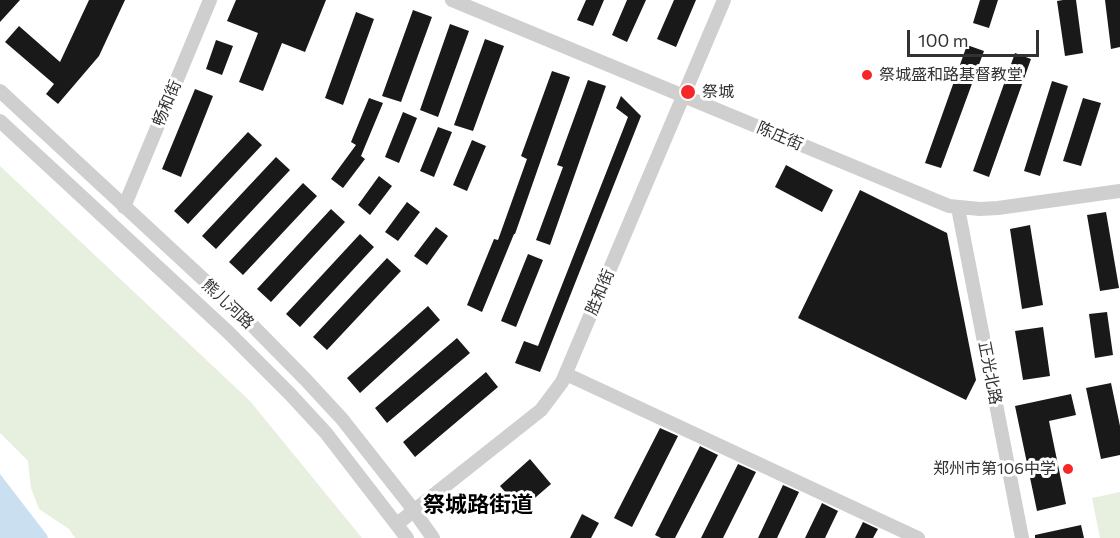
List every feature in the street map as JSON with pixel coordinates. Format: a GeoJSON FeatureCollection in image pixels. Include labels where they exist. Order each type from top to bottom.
{"type":"FeatureCollection","features":[{"type":"Feature","properties":{"kind":"street","name":"畅和街"},"geometry":{"type":"LineString","coordinates":[[124,207],[210,0]]}},
{"type":"Feature","properties":{"kind":"street","name":"陈庄街"},"geometry":{"type":"LineString","coordinates":[[452,0],[958,208],[998,208],[1120,191]]}},
{"type":"Feature","properties":{"kind":"street","name":"胜和街"},"geometry":{"type":"LineString","coordinates":[[397,524],[541,410],[558,388],[566,374],[724,0]]}},
{"type":"Feature","properties":{"kind":"street","name":"熊儿河路"},"geometry":{"type":"LineString","coordinates":[[0,91],[243,316],[305,379],[342,419],[414,510],[433,538]]}},
{"type":"Feature","properties":{"kind":"street","name":"熊儿河路"},"geometry":{"type":"LineString","coordinates":[[0,121],[228,332],[276,380],[326,433],[407,538]]}},
{"type":"Feature","properties":{"kind":"street","name":"正光北路"},"geometry":{"type":"LineString","coordinates":[[958,208],[1022,538]]}},
{"type":"Feature","properties":{"kind":"street"},"geometry":{"type":"LineString","coordinates":[[566,374],[918,538]]}},
{"type":"Feature","properties":{"kind":"green space"},"geometry":{"type":"Polygon","coordinates":[[[0,166],[250,401],[362,538],[75,538],[69,529],[39,509],[31,488],[28,461],[0,433],[0,166]]]}},
{"type":"Feature","properties":{"kind":"green space"},"geometry":{"type":"Polygon","coordinates":[[[1120,492],[1120,538],[1100,538],[1092,498],[1120,492]]]}},
{"type":"Feature","properties":{"kind":"water"},"geometry":{"type":"Polygon","coordinates":[[[0,474],[47,535],[48,538],[0,538],[0,474]]]}},
{"type":"Feature","properties":{"kind":"building"},"geometry":{"type":"Polygon","coordinates":[[[0,0],[20,0],[0,22],[0,0]]]}},
{"type":"Feature","properties":{"kind":"building"},"geometry":{"type":"Polygon","coordinates":[[[89,0],[125,0],[99,56],[58,104],[46,94],[54,84],[5,42],[19,26],[60,62],[89,0]]]}},
{"type":"Feature","properties":{"kind":"building"},"geometry":{"type":"Polygon","coordinates":[[[236,0],[326,0],[305,52],[282,43],[263,91],[239,82],[258,33],[227,21],[236,0]]]}},
{"type":"Feature","properties":{"kind":"building"},"geometry":{"type":"Polygon","coordinates":[[[586,0],[604,0],[593,26],[577,20],[586,0]]]}},
{"type":"Feature","properties":{"kind":"building"},"geometry":{"type":"Polygon","coordinates":[[[627,0],[646,0],[627,42],[612,35],[627,0]]]}},
{"type":"Feature","properties":{"kind":"building"},"geometry":{"type":"Polygon","coordinates":[[[674,0],[696,0],[676,47],[657,39],[674,0]]]}},
{"type":"Feature","properties":{"kind":"building"},"geometry":{"type":"Polygon","coordinates":[[[980,0],[998,0],[989,28],[973,23],[980,0]]]}},
{"type":"Feature","properties":{"kind":"building"},"geometry":{"type":"Polygon","coordinates":[[[1076,0],[1083,53],[1065,56],[1057,1],[1076,0]]]}},
{"type":"Feature","properties":{"kind":"building"},"geometry":{"type":"Polygon","coordinates":[[[1105,0],[1120,0],[1120,47],[1111,49],[1105,0]]]}},
{"type":"Feature","properties":{"kind":"building"},"geometry":{"type":"Polygon","coordinates":[[[413,10],[432,17],[401,102],[382,96],[413,10]]]}},
{"type":"Feature","properties":{"kind":"building"},"geometry":{"type":"Polygon","coordinates":[[[356,12],[374,19],[343,105],[325,98],[356,12]]]}},
{"type":"Feature","properties":{"kind":"building"},"geometry":{"type":"Polygon","coordinates":[[[450,24],[469,31],[438,117],[420,110],[450,24]]]}},
{"type":"Feature","properties":{"kind":"building"},"geometry":{"type":"Polygon","coordinates":[[[485,39],[504,46],[473,131],[454,125],[485,39]]]}},
{"type":"Feature","properties":{"kind":"building"},"geometry":{"type":"Polygon","coordinates":[[[216,40],[233,46],[222,75],[206,69],[216,40]]]}},
{"type":"Feature","properties":{"kind":"building"},"geometry":{"type":"Polygon","coordinates":[[[967,45],[984,51],[941,168],[925,163],[967,45]]]}},
{"type":"Feature","properties":{"kind":"building"},"geometry":{"type":"Polygon","coordinates":[[[1015,53],[1031,59],[989,177],[973,171],[1015,53]]]}},
{"type":"Feature","properties":{"kind":"building"},"geometry":{"type":"Polygon","coordinates":[[[552,71],[570,77],[515,234],[482,312],[467,305],[494,239],[498,240],[527,159],[521,156],[552,71]]]}},
{"type":"Feature","properties":{"kind":"building"},"geometry":{"type":"Polygon","coordinates":[[[588,80],[606,86],[550,245],[536,240],[563,167],[557,165],[588,80]]]}},
{"type":"Feature","properties":{"kind":"building"},"geometry":{"type":"Polygon","coordinates":[[[1052,81],[1068,86],[1040,176],[1024,171],[1052,81]]]}},
{"type":"Feature","properties":{"kind":"building"},"geometry":{"type":"Polygon","coordinates":[[[195,89],[213,96],[181,177],[162,169],[195,89]]]}},
{"type":"Feature","properties":{"kind":"building"},"geometry":{"type":"Polygon","coordinates":[[[621,96],[641,116],[540,372],[515,363],[524,341],[538,346],[628,117],[616,108],[621,96]]]}},
{"type":"Feature","properties":{"kind":"building"},"geometry":{"type":"Polygon","coordinates":[[[369,98],[383,103],[361,156],[365,159],[343,188],[331,179],[356,145],[351,142],[369,98]]]}},
{"type":"Feature","properties":{"kind":"building"},"geometry":{"type":"Polygon","coordinates":[[[1083,98],[1101,103],[1081,166],[1063,161],[1083,98]]]}},
{"type":"Feature","properties":{"kind":"building"},"geometry":{"type":"Polygon","coordinates":[[[403,112],[417,118],[399,163],[385,157],[403,112]]]}},
{"type":"Feature","properties":{"kind":"building"},"geometry":{"type":"Polygon","coordinates":[[[438,127],[452,132],[434,177],[420,171],[438,127]]]}},
{"type":"Feature","properties":{"kind":"building"},"geometry":{"type":"Polygon","coordinates":[[[248,132],[262,145],[188,224],[174,211],[248,132]]]}},
{"type":"Feature","properties":{"kind":"building"},"geometry":{"type":"Polygon","coordinates":[[[472,140],[486,146],[467,191],[453,185],[472,140]]]}},
{"type":"Feature","properties":{"kind":"building"},"geometry":{"type":"Polygon","coordinates":[[[276,157],[290,170],[216,249],[202,236],[276,157]]]}},
{"type":"Feature","properties":{"kind":"building"},"geometry":{"type":"Polygon","coordinates":[[[786,165],[833,190],[822,212],[775,187],[786,165]]]}},
{"type":"Feature","properties":{"kind":"building"},"geometry":{"type":"Polygon","coordinates":[[[379,176],[392,186],[370,215],[358,205],[379,176]]]}},
{"type":"Feature","properties":{"kind":"building"},"geometry":{"type":"Polygon","coordinates":[[[303,183],[317,196],[243,275],[229,262],[303,183]]]}},
{"type":"Feature","properties":{"kind":"building"},"geometry":{"type":"Polygon","coordinates":[[[860,190],[947,233],[976,380],[966,400],[798,318],[860,190]]]}},
{"type":"Feature","properties":{"kind":"building"},"geometry":{"type":"Polygon","coordinates":[[[407,202],[420,212],[398,241],[385,232],[407,202]]]}},
{"type":"Feature","properties":{"kind":"building"},"geometry":{"type":"Polygon","coordinates":[[[331,209],[345,222],[271,302],[257,289],[331,209]]]}},
{"type":"Feature","properties":{"kind":"building"},"geometry":{"type":"Polygon","coordinates":[[[1106,212],[1119,288],[1100,291],[1087,215],[1106,212]]]}},
{"type":"Feature","properties":{"kind":"building"},"geometry":{"type":"Polygon","coordinates":[[[1030,225],[1043,305],[1022,309],[1010,229],[1030,225]]]}},
{"type":"Feature","properties":{"kind":"building"},"geometry":{"type":"Polygon","coordinates":[[[436,227],[448,236],[427,265],[414,256],[436,227]]]}},
{"type":"Feature","properties":{"kind":"building"},"geometry":{"type":"Polygon","coordinates":[[[360,234],[374,247],[300,327],[286,314],[360,234]]]}},
{"type":"Feature","properties":{"kind":"building"},"geometry":{"type":"Polygon","coordinates":[[[528,254],[543,260],[516,327],[501,321],[528,254]]]}},
{"type":"Feature","properties":{"kind":"building"},"geometry":{"type":"Polygon","coordinates":[[[387,258],[401,271],[327,350],[313,337],[387,258]]]}},
{"type":"Feature","properties":{"kind":"building"},"geometry":{"type":"Polygon","coordinates":[[[428,306],[440,320],[360,393],[347,378],[428,306]]]}},
{"type":"Feature","properties":{"kind":"building"},"geometry":{"type":"Polygon","coordinates":[[[1107,312],[1113,355],[1095,358],[1089,314],[1107,312]]]}},
{"type":"Feature","properties":{"kind":"building"},"geometry":{"type":"Polygon","coordinates":[[[1043,327],[1050,376],[1023,380],[1015,331],[1043,327]]]}},
{"type":"Feature","properties":{"kind":"building"},"geometry":{"type":"Polygon","coordinates":[[[457,338],[470,353],[387,423],[375,408],[457,338]]]}},
{"type":"Feature","properties":{"kind":"building"},"geometry":{"type":"Polygon","coordinates":[[[486,372],[498,387],[415,457],[403,442],[486,372]]]}},
{"type":"Feature","properties":{"kind":"building"},"geometry":{"type":"Polygon","coordinates":[[[1111,383],[1120,426],[1120,455],[1101,459],[1086,388],[1111,383]]]}},
{"type":"Feature","properties":{"kind":"building"},"geometry":{"type":"Polygon","coordinates":[[[1071,394],[1076,415],[1049,421],[1066,504],[1037,511],[1015,406],[1071,394]]]}},
{"type":"Feature","properties":{"kind":"building"},"geometry":{"type":"Polygon","coordinates":[[[660,428],[678,436],[632,527],[614,518],[660,428]]]}},
{"type":"Feature","properties":{"kind":"building"},"geometry":{"type":"Polygon","coordinates":[[[700,446],[718,455],[675,538],[661,538],[655,535],[700,446]]]}},
{"type":"Feature","properties":{"kind":"building"},"geometry":{"type":"Polygon","coordinates":[[[530,459],[551,484],[521,510],[500,486],[530,459]]]}},
{"type":"Feature","properties":{"kind":"building"},"geometry":{"type":"Polygon","coordinates":[[[738,464],[756,472],[723,538],[701,538],[738,464]]]}},
{"type":"Feature","properties":{"kind":"building"},"geometry":{"type":"Polygon","coordinates":[[[783,485],[799,492],[777,538],[758,538],[783,485]]]}},
{"type":"Feature","properties":{"kind":"building"},"geometry":{"type":"Polygon","coordinates":[[[822,503],[838,511],[825,538],[805,538],[822,503]]]}},
{"type":"Feature","properties":{"kind":"building"},"geometry":{"type":"Polygon","coordinates":[[[582,514],[599,523],[591,538],[570,538],[582,514]]]}},
{"type":"Feature","properties":{"kind":"building"},"geometry":{"type":"Polygon","coordinates":[[[863,522],[878,529],[873,538],[855,538],[863,522]]]}},
{"type":"Feature","properties":{"kind":"building"},"geometry":{"type":"Polygon","coordinates":[[[1081,525],[1084,538],[1035,538],[1035,535],[1081,525]]]}},
{"type":"Feature","properties":{"kind":"place","name":"祭城盛和路基督教堂"},"geometry":{"type":"Point","coordinates":[867,75]}},
{"type":"Feature","properties":{"kind":"place","name":"祭城"},"geometry":{"type":"Point","coordinates":[688,92]}},
{"type":"Feature","properties":{"kind":"place","name":"郑州市第106中学"},"geometry":{"type":"Point","coordinates":[1068,469]}},
{"type":"Feature","properties":{"kind":"district","name":"祭城路街道"},"geometry":{"type":"Point","coordinates":[478,505]}}]}
